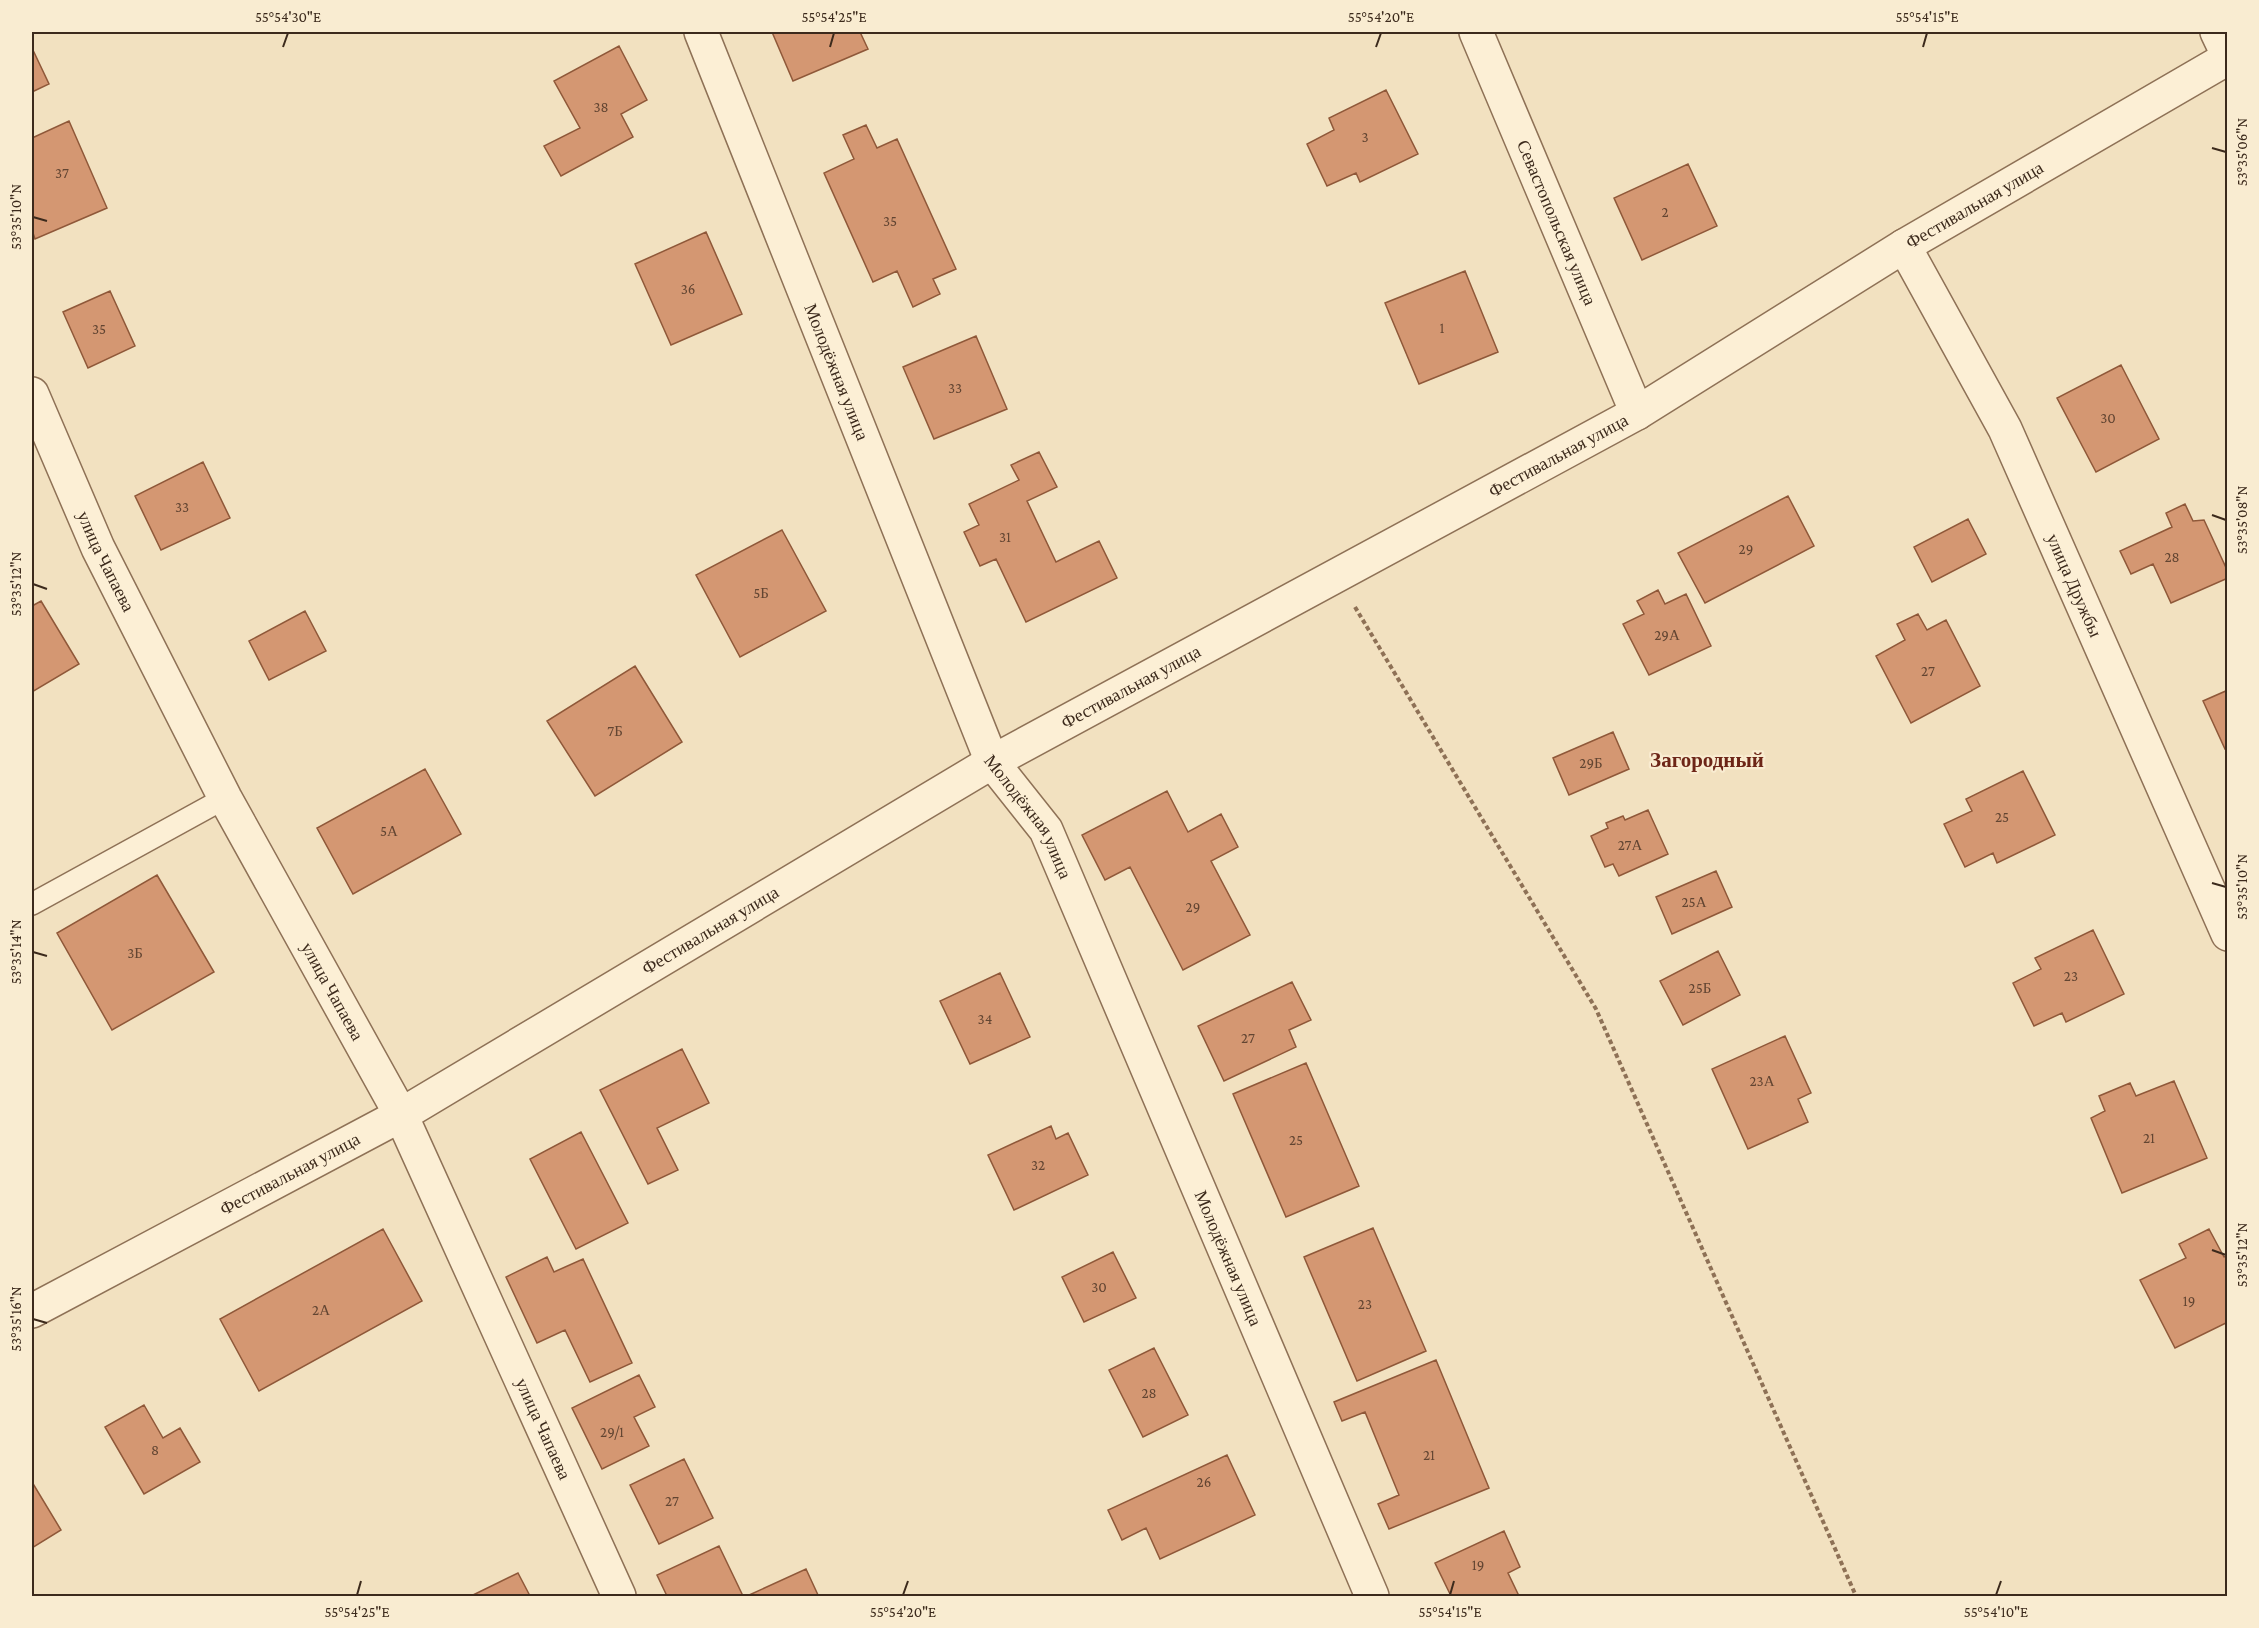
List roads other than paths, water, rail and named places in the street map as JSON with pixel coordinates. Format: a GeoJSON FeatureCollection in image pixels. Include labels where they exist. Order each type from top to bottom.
{"type":"FeatureCollection","features":[{"type":"Feature","properties":{"kind":"street","name":"Молодёжная улица"},"geometry":{"type":"LineString","coordinates":[[701,32],[992,762],[1046,830],[1372,1596]]}},
{"type":"Feature","properties":{"kind":"street","name":"Севастопольская улица"},"geometry":{"type":"LineString","coordinates":[[1476,32],[1637,413]]}},
{"type":"Feature","properties":{"kind":"street"},"geometry":{"type":"LineString","coordinates":[[2217,32],[2228,56]]}},
{"type":"Feature","properties":{"kind":"street","name":"Фестивальная улица"},"geometry":{"type":"LineString","coordinates":[[32,1311],[401,1115],[992,762],[1637,413],[1904,246],[2228,56]]}},
{"type":"Feature","properties":{"kind":"street","name":"улица Дружбы"},"geometry":{"type":"LineString","coordinates":[[1904,246],[2005,429],[2228,934]]}},
{"type":"Feature","properties":{"kind":"street","name":"улица Чапаева"},"geometry":{"type":"LineString","coordinates":[[32,394],[98,548],[225,798],[401,1115],[619,1596]]}},
{"type":"Feature","properties":{"kind":"lane"},"geometry":{"type":"LineString","coordinates":[[32,904],[225,798]]}},
{"type":"Feature","properties":{"kind":"district","name":"Загородный"},"geometry":{"type":"Point","coordinates":[1707,760]}}]}
